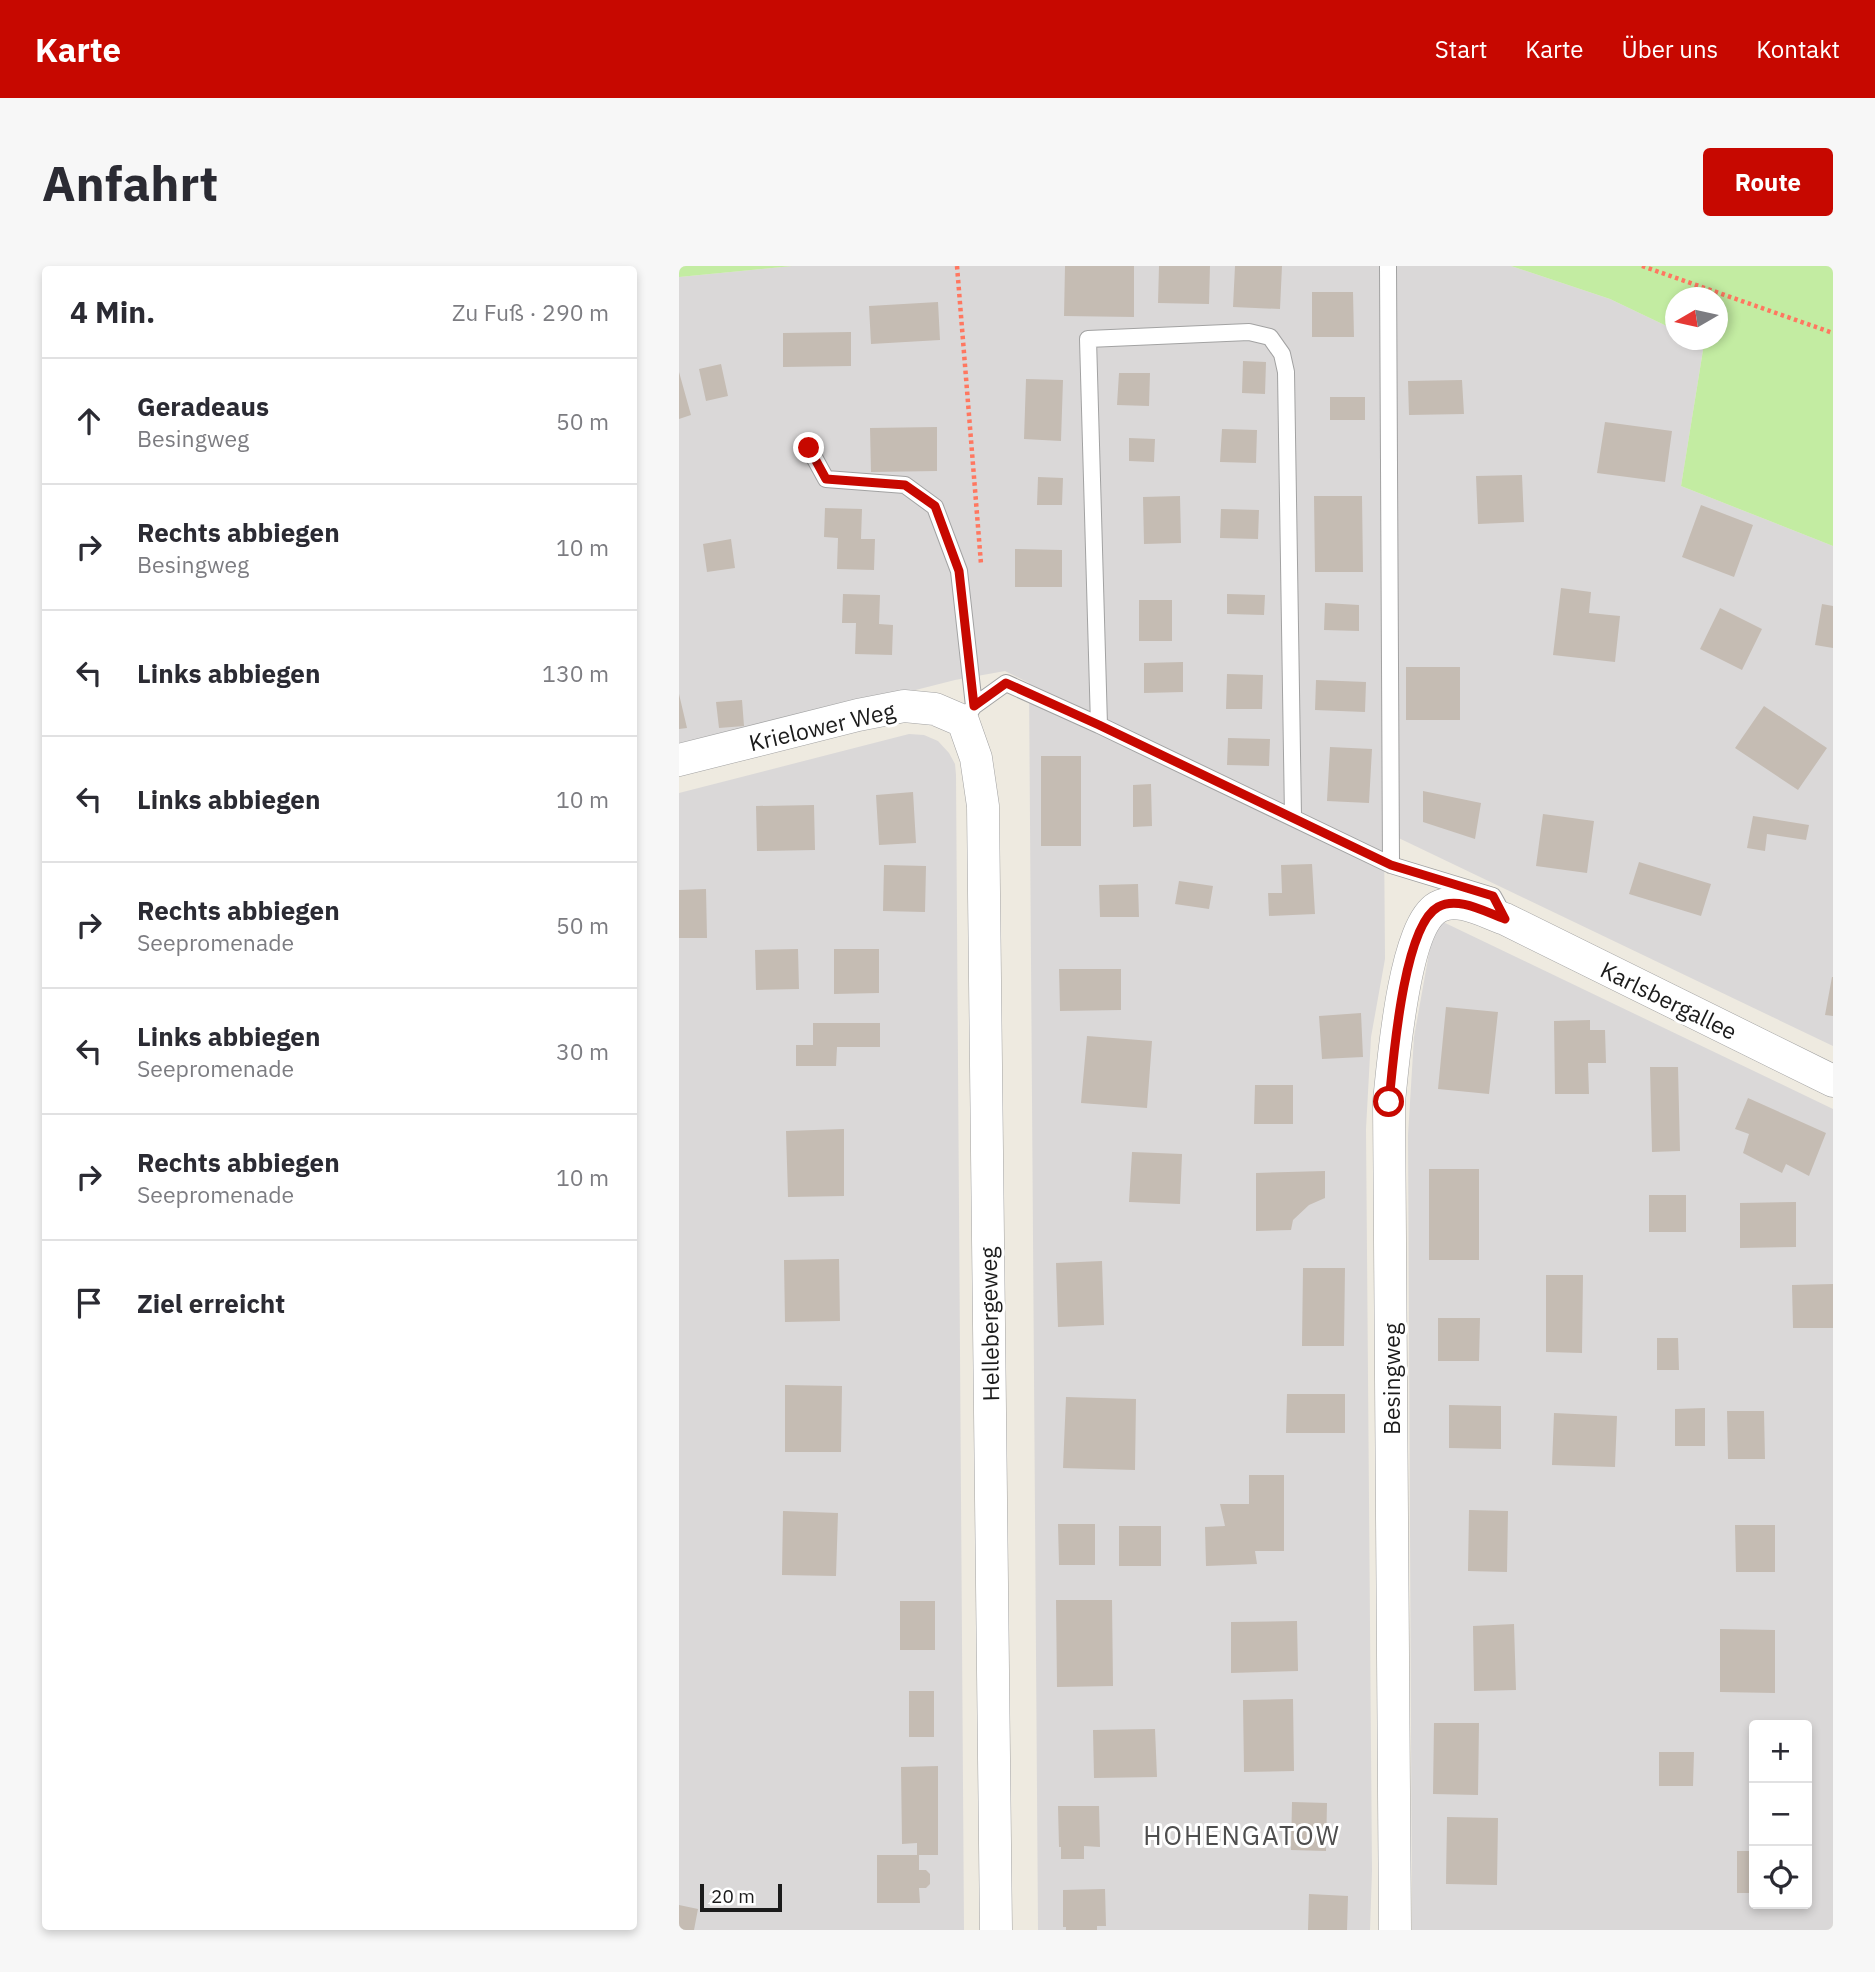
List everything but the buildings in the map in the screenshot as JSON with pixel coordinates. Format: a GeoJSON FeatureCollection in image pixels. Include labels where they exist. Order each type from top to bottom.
{"type":"FeatureCollection","features":[{"type":"Feature","properties":{"kind":"street","name":"Krielower Weg"},"geometry":{"type":"LineString","coordinates":[[679,760],[904,706],[969,714]]}},
{"type":"Feature","properties":{"kind":"street","name":"Hellebergeweg"},"geometry":{"type":"LineString","coordinates":[[969,714],[983,806],[996,1930]]}},
{"type":"Feature","properties":{"kind":"street","name":"Besingweg"},"geometry":{"type":"LineString","coordinates":[[1395,1930],[1389,1116],[1395,1041],[1407,972],[1419,930],[1428,916],[1438,907],[1450,904],[1465,905],[1505,919]]}},
{"type":"Feature","properties":{"kind":"street","name":"Karlsbergallee"},"geometry":{"type":"LineString","coordinates":[[1505,919],[1833,1081]]}},
{"type":"Feature","properties":{"kind":"lane"},"geometry":{"type":"LineString","coordinates":[[1388,266],[1391,865]]}},
{"type":"Feature","properties":{"kind":"lane"},"geometry":{"type":"LineString","coordinates":[[1099,725],[1088,339],[1249,332],[1270,337],[1282,354],[1286,372],[1293,817]]}},
{"type":"Feature","properties":{"kind":"lane"},"geometry":{"type":"LineString","coordinates":[[809,448],[826,479],[905,485],[935,506],[959,571],[969,714]]}},
{"type":"Feature","properties":{"kind":"lane"},"geometry":{"type":"LineString","coordinates":[[969,714],[1006,683],[1391,865],[1493,896],[1505,919]]}},
{"type":"Feature","properties":{"kind":"path"},"geometry":{"type":"LineString","coordinates":[[957,266],[982,571]]}},
{"type":"Feature","properties":{"kind":"path"},"geometry":{"type":"LineString","coordinates":[[1642,266],[1833,333]]}},
{"type":"Feature","properties":{"kind":"shaded area"},"geometry":{"type":"Polygon","coordinates":[[[792,266],[1511,266],[1610,299],[1665,325],[1665,350],[1703,350],[1681,486],[1833,546],[1833,1046],[1384,831],[1385,959],[1371,1037],[1366,1129],[1372,1871],[1370,1930],[1038,1930],[1029,683],[1005,671],[955,680],[679,750],[679,277],[792,266]]]}},
{"type":"Feature","properties":{"kind":"shaded area"},"geometry":{"type":"Polygon","coordinates":[[[909,734],[924,735],[938,741],[955,764],[956,775],[964,1930],[679,1930],[679,793],[909,734]]]}},
{"type":"Feature","properties":{"kind":"shaded area"},"geometry":{"type":"Polygon","coordinates":[[[1441,921],[1833,1109],[1833,1930],[1412,1930],[1408,1135],[1414,1037],[1431,942],[1441,921]]]}},
{"type":"Feature","properties":{"kind":"green space"},"geometry":{"type":"Polygon","coordinates":[[[679,266],[792,266],[679,277],[679,266]]]}},
{"type":"Feature","properties":{"kind":"green space"},"geometry":{"type":"Polygon","coordinates":[[[1511,266],[1833,266],[1833,546],[1681,486],[1703,350],[1728,350],[1728,287],[1665,287],[1665,325],[1610,299],[1511,266]]]}},
{"type":"Feature","properties":{"kind":"district","name":"HOHENGATOW"},"geometry":{"type":"Point","coordinates":[1242,1835]}},
{"type":"Feature","properties":{"kind":"route"},"geometry":{"type":"LineString","coordinates":[[809,448],[826,479],[905,485],[935,506],[959,571],[974,706],[1006,683],[1391,865],[1493,896],[1505,919],[1465,905],[1450,904],[1438,907],[1419,930],[1407,972],[1395,1041],[1389,1102]]}}]}
